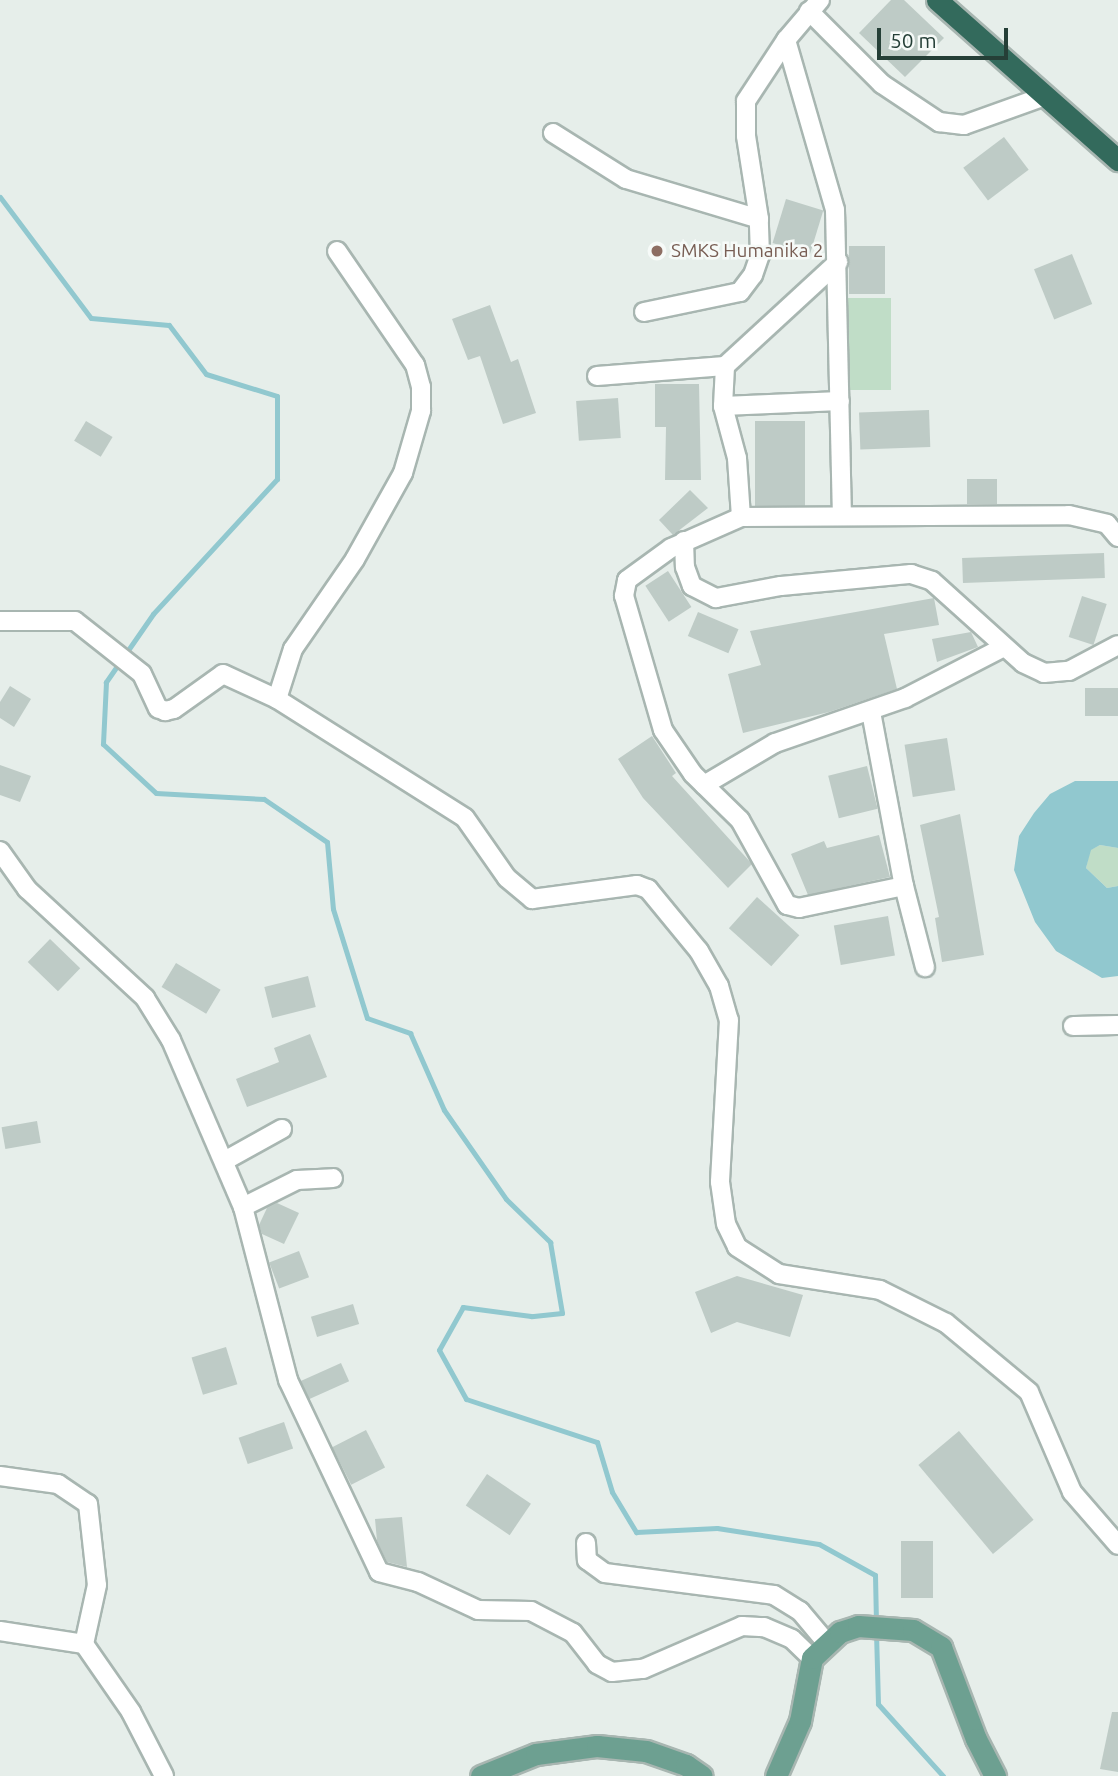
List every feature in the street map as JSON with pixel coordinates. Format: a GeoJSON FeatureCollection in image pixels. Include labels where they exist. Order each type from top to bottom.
{"type":"FeatureCollection","features":[{"type":"Feature","properties":{"kind":"highway"},"geometry":{"type":"LineString","coordinates":[[937,0],[1118,160]]}},
{"type":"Feature","properties":{"kind":"main road"},"geometry":{"type":"LineString","coordinates":[[776,1776],[800,1721],[819,1650],[858,1626],[903,1628],[925,1634],[941,1647],[976,1739],[995,1776]]}},
{"type":"Feature","properties":{"kind":"main road"},"geometry":{"type":"LineString","coordinates":[[481,1776],[536,1754],[597,1746],[646,1751],[686,1765],[702,1776]]}},
{"type":"Feature","properties":{"kind":"street"},"geometry":{"type":"LineString","coordinates":[[644,312],[700,303],[743,289],[757,267],[760,219],[747,136],[747,102],[786,40],[815,6],[882,84],[939,122],[964,125],[1045,96]]}},
{"type":"Feature","properties":{"kind":"street"},"geometry":{"type":"LineString","coordinates":[[786,40],[827,174],[835,210],[842,516]]}},
{"type":"Feature","properties":{"kind":"street"},"geometry":{"type":"LineString","coordinates":[[553,133],[626,179],[760,219]]}},
{"type":"Feature","properties":{"kind":"street"},"geometry":{"type":"LineString","coordinates":[[277,699],[293,649],[355,559],[403,473],[421,411],[421,387],[415,365],[337,251]]}},
{"type":"Feature","properties":{"kind":"street"},"geometry":{"type":"LineString","coordinates":[[597,376],[725,366],[838,262]]}},
{"type":"Feature","properties":{"kind":"street"},"geometry":{"type":"LineString","coordinates":[[725,366],[723,406],[737,458],[741,517]]}},
{"type":"Feature","properties":{"kind":"street"},"geometry":{"type":"LineString","coordinates":[[723,406],[840,401]]}},
{"type":"Feature","properties":{"kind":"street"},"geometry":{"type":"LineString","coordinates":[[904,886],[799,908],[788,905],[740,820],[704,785],[663,730],[624,596],[633,573],[684,541],[741,517],[1069,514],[1107,524],[1118,537]]}},
{"type":"Feature","properties":{"kind":"street"},"geometry":{"type":"LineString","coordinates":[[684,541],[689,579],[705,595],[716,598],[794,584],[911,574],[942,589],[1023,663],[1052,674],[1090,663],[1118,645]]}},
{"type":"Feature","properties":{"kind":"street"},"geometry":{"type":"LineString","coordinates":[[0,621],[75,621],[142,674],[158,708],[165,711],[174,709],[223,674],[277,699],[465,818],[524,896],[546,900],[637,885],[650,891],[699,951],[719,986],[729,1020],[720,1182],[726,1224],[737,1247],[779,1275],[880,1290],[946,1323],[1029,1392],[1072,1492],[1118,1545]]}},
{"type":"Feature","properties":{"kind":"street"},"geometry":{"type":"LineString","coordinates":[[704,785],[775,743],[871,712],[1004,647]]}},
{"type":"Feature","properties":{"kind":"street"},"geometry":{"type":"LineString","coordinates":[[871,712],[904,886],[925,967]]}},
{"type":"Feature","properties":{"kind":"street"},"geometry":{"type":"LineString","coordinates":[[0,850],[27,890],[152,1006],[226,1160],[243,1208],[288,1380],[379,1572],[418,1581],[478,1610],[531,1611],[573,1633],[597,1664],[612,1672],[643,1669],[743,1626],[764,1628],[819,1650]]}},
{"type":"Feature","properties":{"kind":"street"},"geometry":{"type":"LineString","coordinates":[[1073,1026],[1118,1024]]}},
{"type":"Feature","properties":{"kind":"street"},"geometry":{"type":"LineString","coordinates":[[226,1160],[282,1129]]}},
{"type":"Feature","properties":{"kind":"street"},"geometry":{"type":"LineString","coordinates":[[243,1208],[297,1180],[333,1178]]}},
{"type":"Feature","properties":{"kind":"street"},"geometry":{"type":"LineString","coordinates":[[0,1476],[58,1484],[88,1504],[97,1585],[84,1644]]}},
{"type":"Feature","properties":{"kind":"street"},"geometry":{"type":"LineString","coordinates":[[586,1543],[587,1560],[605,1573],[774,1595],[800,1611],[819,1650]]}},
{"type":"Feature","properties":{"kind":"street"},"geometry":{"type":"LineString","coordinates":[[0,1631],[84,1644],[131,1712],[164,1776]]}},
{"type":"Feature","properties":{"kind":"green space"},"geometry":{"type":"Polygon","coordinates":[[[842,298],[891,298],[891,390],[842,390],[842,298]]]}},
{"type":"Feature","properties":{"kind":"green space"},"geometry":{"type":"Polygon","coordinates":[[[1100,845],[1118,848],[1118,886],[1107,888],[1086,868],[1090,850],[1100,845]]]}},
{"type":"Feature","properties":{"kind":"water"},"geometry":{"type":"Polygon","coordinates":[[[1075,781],[1118,781],[1118,848],[1100,845],[1091,850],[1086,868],[1107,888],[1118,886],[1118,976],[1102,978],[1056,951],[1035,922],[1014,870],[1019,836],[1034,813],[1050,794],[1075,781]]]}},
{"type":"Feature","properties":{"kind":"building"},"geometry":{"type":"Polygon","coordinates":[[[891,0],[904,0],[944,38],[905,77],[859,33],[891,0]]]}},
{"type":"Feature","properties":{"kind":"building"},"geometry":{"type":"Polygon","coordinates":[[[1004,137],[1029,170],[988,200],[963,168],[1004,137]]]}},
{"type":"Feature","properties":{"kind":"building"},"geometry":{"type":"Polygon","coordinates":[[[786,199],[823,210],[810,254],[773,243],[786,199]]]}},
{"type":"Feature","properties":{"kind":"building"},"geometry":{"type":"Polygon","coordinates":[[[849,246],[885,246],[885,294],[849,294],[849,246]]]}},
{"type":"Feature","properties":{"kind":"building"},"geometry":{"type":"Polygon","coordinates":[[[1072,254],[1092,304],[1054,319],[1034,269],[1072,254]]]}},
{"type":"Feature","properties":{"kind":"building"},"geometry":{"type":"Polygon","coordinates":[[[490,305],[511,362],[518,359],[536,413],[503,424],[480,356],[468,360],[452,319],[490,305]]]}},
{"type":"Feature","properties":{"kind":"building"},"geometry":{"type":"Polygon","coordinates":[[[655,384],[699,384],[701,480],[665,480],[666,427],[655,427],[655,384]]]}},
{"type":"Feature","properties":{"kind":"building"},"geometry":{"type":"Polygon","coordinates":[[[618,398],[621,438],[579,441],[576,401],[618,398]]]}},
{"type":"Feature","properties":{"kind":"building"},"geometry":{"type":"Polygon","coordinates":[[[929,410],[930,447],[860,449],[859,412],[929,410]]]}},
{"type":"Feature","properties":{"kind":"building"},"geometry":{"type":"Polygon","coordinates":[[[86,421],[113,437],[101,457],[74,441],[86,421]]]}},
{"type":"Feature","properties":{"kind":"building"},"geometry":{"type":"Polygon","coordinates":[[[755,421],[805,421],[805,506],[755,506],[755,421]]]}},
{"type":"Feature","properties":{"kind":"building"},"geometry":{"type":"Polygon","coordinates":[[[967,479],[997,479],[997,504],[967,504],[967,479]]]}},
{"type":"Feature","properties":{"kind":"building"},"geometry":{"type":"Polygon","coordinates":[[[690,490],[708,508],[673,535],[659,520],[690,490]]]}},
{"type":"Feature","properties":{"kind":"building"},"geometry":{"type":"Polygon","coordinates":[[[1104,553],[1105,578],[963,583],[962,558],[1104,553]]]}},
{"type":"Feature","properties":{"kind":"building"},"geometry":{"type":"Polygon","coordinates":[[[668,571],[691,607],[669,622],[645,586],[668,571]]]}},
{"type":"Feature","properties":{"kind":"building"},"geometry":{"type":"Polygon","coordinates":[[[1082,596],[1107,604],[1093,645],[1069,637],[1082,596]]]}},
{"type":"Feature","properties":{"kind":"building"},"geometry":{"type":"Polygon","coordinates":[[[934,598],[939,625],[884,634],[897,689],[829,712],[743,733],[728,674],[761,665],[750,631],[934,598]]]}},
{"type":"Feature","properties":{"kind":"building"},"geometry":{"type":"Polygon","coordinates":[[[698,612],[739,629],[728,653],[688,636],[698,612]]]}},
{"type":"Feature","properties":{"kind":"building"},"geometry":{"type":"Polygon","coordinates":[[[971,632],[978,647],[937,662],[932,639],[971,632]]]}},
{"type":"Feature","properties":{"kind":"building"},"geometry":{"type":"Polygon","coordinates":[[[10,686],[31,699],[14,727],[0,718],[0,702],[10,686]]]}},
{"type":"Feature","properties":{"kind":"building"},"geometry":{"type":"Polygon","coordinates":[[[1085,688],[1118,688],[1118,716],[1085,716],[1085,688]]]}},
{"type":"Feature","properties":{"kind":"building"},"geometry":{"type":"Polygon","coordinates":[[[652,736],[676,773],[672,776],[752,864],[728,888],[643,798],[618,759],[652,736]]]}},
{"type":"Feature","properties":{"kind":"building"},"geometry":{"type":"Polygon","coordinates":[[[947,738],[955,790],[913,797],[905,745],[947,738]]]}},
{"type":"Feature","properties":{"kind":"building"},"geometry":{"type":"Polygon","coordinates":[[[0,765],[31,776],[20,802],[0,795],[0,765]]]}},
{"type":"Feature","properties":{"kind":"building"},"geometry":{"type":"Polygon","coordinates":[[[867,766],[878,809],[839,818],[828,776],[867,766]]]}},
{"type":"Feature","properties":{"kind":"building"},"geometry":{"type":"Polygon","coordinates":[[[960,814],[984,955],[942,962],[935,918],[939,917],[920,825],[960,814]]]}},
{"type":"Feature","properties":{"kind":"building"},"geometry":{"type":"Polygon","coordinates":[[[879,835],[890,877],[808,895],[791,854],[824,841],[827,848],[879,835]]]}},
{"type":"Feature","properties":{"kind":"building"},"geometry":{"type":"Polygon","coordinates":[[[757,897],[799,935],[771,966],[729,928],[757,897]]]}},
{"type":"Feature","properties":{"kind":"building"},"geometry":{"type":"Polygon","coordinates":[[[888,916],[895,955],[841,965],[834,926],[888,916]]]}},
{"type":"Feature","properties":{"kind":"building"},"geometry":{"type":"Polygon","coordinates":[[[50,939],[80,968],[58,991],[28,962],[50,939]]]}},
{"type":"Feature","properties":{"kind":"building"},"geometry":{"type":"Polygon","coordinates":[[[176,963],[221,990],[206,1014],[162,987],[176,963]]]}},
{"type":"Feature","properties":{"kind":"building"},"geometry":{"type":"Polygon","coordinates":[[[308,976],[316,1007],[272,1018],[264,987],[308,976]]]}},
{"type":"Feature","properties":{"kind":"building"},"geometry":{"type":"Polygon","coordinates":[[[310,1034],[327,1077],[247,1107],[236,1079],[279,1062],[274,1048],[310,1034]]]}},
{"type":"Feature","properties":{"kind":"building"},"geometry":{"type":"Polygon","coordinates":[[[37,1121],[41,1143],[5,1149],[2,1127],[37,1121]]]}},
{"type":"Feature","properties":{"kind":"building"},"geometry":{"type":"Polygon","coordinates":[[[277,1203],[299,1213],[284,1244],[262,1234],[259,1225],[267,1208],[277,1203]]]}},
{"type":"Feature","properties":{"kind":"building"},"geometry":{"type":"Polygon","coordinates":[[[299,1251],[309,1277],[279,1289],[269,1262],[299,1251]]]}},
{"type":"Feature","properties":{"kind":"building"},"geometry":{"type":"Polygon","coordinates":[[[737,1276],[803,1295],[790,1337],[737,1322],[711,1333],[695,1292],[737,1276]]]}},
{"type":"Feature","properties":{"kind":"building"},"geometry":{"type":"Polygon","coordinates":[[[353,1304],[359,1324],[317,1337],[311,1317],[353,1304]]]}},
{"type":"Feature","properties":{"kind":"building"},"geometry":{"type":"Polygon","coordinates":[[[226,1347],[237,1384],[203,1395],[192,1358],[226,1347]]]}},
{"type":"Feature","properties":{"kind":"building"},"geometry":{"type":"Polygon","coordinates":[[[341,1363],[349,1381],[309,1399],[301,1381],[341,1363]]]}},
{"type":"Feature","properties":{"kind":"building"},"geometry":{"type":"Polygon","coordinates":[[[284,1422],[293,1448],[248,1464],[239,1438],[284,1422]]]}},
{"type":"Feature","properties":{"kind":"building"},"geometry":{"type":"Polygon","coordinates":[[[366,1430],[385,1467],[351,1485],[332,1447],[366,1430]]]}},
{"type":"Feature","properties":{"kind":"building"},"geometry":{"type":"Polygon","coordinates":[[[959,1431],[1034,1520],[993,1554],[918,1465],[959,1431]]]}},
{"type":"Feature","properties":{"kind":"building"},"geometry":{"type":"Polygon","coordinates":[[[487,1474],[531,1504],[510,1535],[466,1506],[487,1474]]]}},
{"type":"Feature","properties":{"kind":"building"},"geometry":{"type":"Polygon","coordinates":[[[402,1517],[407,1567],[387,1562],[377,1541],[375,1519],[402,1517]]]}},
{"type":"Feature","properties":{"kind":"building"},"geometry":{"type":"Polygon","coordinates":[[[901,1541],[933,1541],[933,1598],[901,1598],[901,1541]]]}},
{"type":"Feature","properties":{"kind":"building"},"geometry":{"type":"Polygon","coordinates":[[[1112,1712],[1118,1712],[1118,1772],[1100,1769],[1112,1712]]]}},
{"type":"Feature","properties":{"kind":"waterway"},"geometry":{"type":"LineString","coordinates":[[0,197],[91,318],[169,325],[206,374],[277,396],[277,479],[153,614],[106,682],[103,744],[156,793],[264,799],[327,842],[333,909],[367,1018],[410,1033],[444,1110],[506,1199],[550,1242],[562,1313],[531,1316],[463,1307],[439,1350],[466,1399],[597,1442],[612,1492],[636,1532],[717,1528],[819,1544],[875,1575],[876,1623]]}},
{"type":"Feature","properties":{"kind":"waterway"},"geometry":{"type":"LineString","coordinates":[[876,1632],[878,1704],[943,1776]]}},
{"type":"Feature","properties":{"kind":"place","name":"SMKS Humanika 2"},"geometry":{"type":"Point","coordinates":[657,251]}}]}
